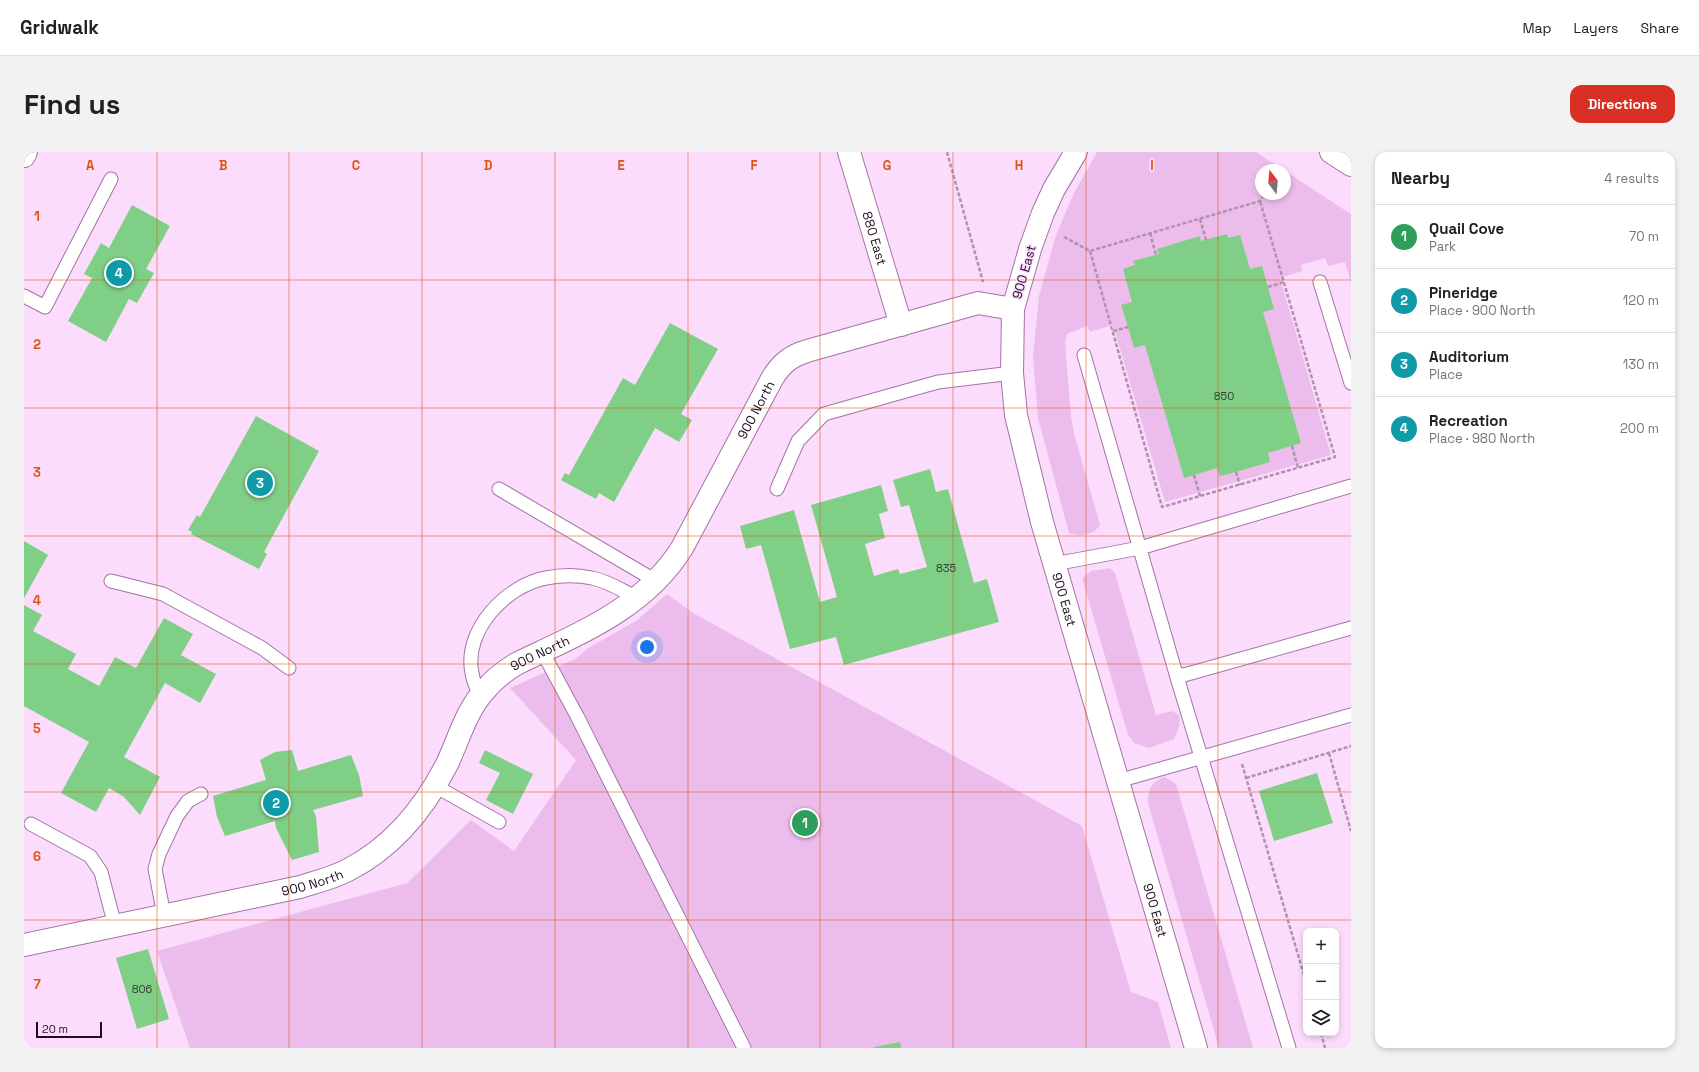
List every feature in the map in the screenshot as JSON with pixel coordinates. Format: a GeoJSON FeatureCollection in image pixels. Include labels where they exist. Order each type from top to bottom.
{"type":"FeatureCollection","features":[{"type":"Feature","properties":{"kind":"street"},"geometry":{"type":"LineString","coordinates":[[24,156],[26,152]]}},
{"type":"Feature","properties":{"kind":"street","name":"880 East"},"geometry":{"type":"LineString","coordinates":[[849,152],[901,325]]}},
{"type":"Feature","properties":{"kind":"street","name":"900 East"},"geometry":{"type":"LineString","coordinates":[[1076,152],[1054,189],[1043,213],[1030,249],[1013,309],[1012,373],[1016,415],[1020,436],[1054,564],[1196,1048]]}},
{"type":"Feature","properties":{"kind":"street"},"geometry":{"type":"LineString","coordinates":[[1331,152],[1351,165]]}},
{"type":"Feature","properties":{"kind":"street","name":"900 North"},"geometry":{"type":"LineString","coordinates":[[24,945],[300,887],[327,879],[348,870],[367,859],[392,840],[414,816],[435,786],[447,764],[468,715],[480,696],[503,673],[516,664],[619,612],[637,598],[664,573],[682,548],[779,367],[787,359],[796,355],[978,303],[1013,309]]}},
{"type":"Feature","properties":{"kind":"lane"},"geometry":{"type":"LineString","coordinates":[[24,296],[45,307],[111,179]]}},
{"type":"Feature","properties":{"kind":"lane"},"geometry":{"type":"LineString","coordinates":[[1320,282],[1351,383]]}},
{"type":"Feature","properties":{"kind":"lane"},"geometry":{"type":"LineString","coordinates":[[1084,355],[1176,674],[1288,1048]]}},
{"type":"Feature","properties":{"kind":"lane"},"geometry":{"type":"LineString","coordinates":[[777,489],[798,441],[824,414],[938,382],[1012,373]]}},
{"type":"Feature","properties":{"kind":"lane"},"geometry":{"type":"LineString","coordinates":[[1054,564],[1140,548],[1351,486]]}},
{"type":"Feature","properties":{"kind":"lane"},"geometry":{"type":"LineString","coordinates":[[499,489],[656,581]]}},
{"type":"Feature","properties":{"kind":"lane"},"geometry":{"type":"LineString","coordinates":[[480,696],[471,672],[472,651],[478,632],[486,618],[499,603],[520,588],[545,578],[569,576],[593,578],[614,586],[637,598]]}},
{"type":"Feature","properties":{"kind":"lane"},"geometry":{"type":"LineString","coordinates":[[111,581],[163,594],[262,648],[289,668]]}},
{"type":"Feature","properties":{"kind":"lane"},"geometry":{"type":"LineString","coordinates":[[1176,674],[1184,675],[1351,628]]}},
{"type":"Feature","properties":{"kind":"lane"},"geometry":{"type":"LineString","coordinates":[[542,651],[744,1048]]}},
{"type":"Feature","properties":{"kind":"lane"},"geometry":{"type":"LineString","coordinates":[[1118,781],[1351,715]]}},
{"type":"Feature","properties":{"kind":"lane"},"geometry":{"type":"LineString","coordinates":[[435,786],[499,822]]}},
{"type":"Feature","properties":{"kind":"lane"},"geometry":{"type":"LineString","coordinates":[[164,915],[155,870],[159,854],[177,816],[188,801],[200,794]]}},
{"type":"Feature","properties":{"kind":"lane"},"geometry":{"type":"LineString","coordinates":[[31,824],[90,856],[101,872],[115,926]]}},
{"type":"Feature","properties":{"kind":"path"},"geometry":{"type":"LineString","coordinates":[[947,152],[980,266],[983,283]]}},
{"type":"Feature","properties":{"kind":"path"},"geometry":{"type":"LineString","coordinates":[[1064,237],[1090,251],[1260,201],[1335,457],[1162,506],[1090,251]]}},
{"type":"Feature","properties":{"kind":"path"},"geometry":{"type":"LineString","coordinates":[[1200,219],[1206,240]]}},
{"type":"Feature","properties":{"kind":"path"},"geometry":{"type":"LineString","coordinates":[[1150,234],[1156,254]]}},
{"type":"Feature","properties":{"kind":"path"},"geometry":{"type":"LineString","coordinates":[[1268,287],[1284,282]]}},
{"type":"Feature","properties":{"kind":"path"},"geometry":{"type":"LineString","coordinates":[[1113,331],[1128,327]]}},
{"type":"Feature","properties":{"kind":"path"},"geometry":{"type":"LineString","coordinates":[[1292,446],[1298,468]]}},
{"type":"Feature","properties":{"kind":"path"},"geometry":{"type":"LineString","coordinates":[[1236,472],[1240,484]]}},
{"type":"Feature","properties":{"kind":"path"},"geometry":{"type":"LineString","coordinates":[[1194,475],[1200,496]]}},
{"type":"Feature","properties":{"kind":"path"},"geometry":{"type":"LineString","coordinates":[[1246,778],[1351,746]]}},
{"type":"Feature","properties":{"kind":"path"},"geometry":{"type":"LineString","coordinates":[[1237,747],[1303,972]]}},
{"type":"Feature","properties":{"kind":"path"},"geometry":{"type":"LineString","coordinates":[[1329,752],[1351,830]]}},
{"type":"Feature","properties":{"kind":"path"},"geometry":{"type":"LineString","coordinates":[[1322,1036],[1325,1048]]}},
{"type":"Feature","properties":{"kind":"shaded area"},"geometry":{"type":"Polygon","coordinates":[[[1097,152],[1256,152],[1274,164],[1255,164],[1255,200],[1291,200],[1291,175],[1351,214],[1351,283],[1345,262],[1328,266],[1325,258],[1301,265],[1302,271],[1280,278],[1331,455],[1165,502],[1113,325],[1090,332],[1087,326],[1067,334],[1065,342],[1071,417],[1075,437],[1100,525],[1097,529],[1086,535],[1069,533],[1038,418],[1033,356],[1039,296],[1056,235],[1073,195],[1097,152]]]}},
{"type":"Feature","properties":{"kind":"shaded area"},"geometry":{"type":"Polygon","coordinates":[[[1110,568],[1115,573],[1156,715],[1172,711],[1179,715],[1179,727],[1174,739],[1149,748],[1134,743],[1128,735],[1082,578],[1091,571],[1110,568]]]}},
{"type":"Feature","properties":{"kind":"shaded area"},"geometry":{"type":"Polygon","coordinates":[[[667,594],[693,613],[1082,826],[1131,992],[1158,1002],[1171,1048],[190,1048],[157,951],[407,883],[471,820],[514,851],[576,760],[510,688],[575,659],[590,647],[636,621],[667,594]]]}},
{"type":"Feature","properties":{"kind":"shaded area"},"geometry":{"type":"Polygon","coordinates":[[[1165,777],[1176,784],[1253,1048],[1219,1048],[1148,803],[1151,787],[1156,781],[1165,777]]]}},
{"type":"Feature","properties":{"kind":"building"},"geometry":{"type":"Polygon","coordinates":[[[132,205],[170,226],[146,269],[154,273],[137,303],[129,299],[106,342],[68,321],[92,278],[84,274],[101,243],[109,248],[132,205]]]}},
{"type":"Feature","properties":{"kind":"building"},"geometry":{"type":"Polygon","coordinates":[[[1227,234],[1228,238],[1240,235],[1250,269],[1262,266],[1274,309],[1263,312],[1301,443],[1268,453],[1270,462],[1220,476],[1217,468],[1184,478],[1145,345],[1134,348],[1121,305],[1132,302],[1123,269],[1135,265],[1133,261],[1159,254],[1157,249],[1200,236],[1201,241],[1227,234]]]}},
{"type":"Feature","properties":{"kind":"building"},"geometry":{"type":"Polygon","coordinates":[[[670,323],[718,349],[681,414],[692,420],[679,442],[655,428],[614,502],[599,493],[596,499],[561,480],[565,473],[569,475],[623,378],[635,385],[670,323]]]}},
{"type":"Feature","properties":{"kind":"building"},"geometry":{"type":"Polygon","coordinates":[[[256,416],[319,451],[264,552],[267,554],[259,569],[191,534],[192,532],[188,530],[197,515],[200,517],[256,416]]]}},
{"type":"Feature","properties":{"kind":"building"},"geometry":{"type":"Polygon","coordinates":[[[930,469],[936,492],[948,489],[974,583],[987,579],[999,622],[844,665],[836,637],[790,649],[761,545],[746,549],[740,526],[794,510],[820,602],[837,597],[811,505],[881,485],[888,511],[879,514],[885,538],[865,544],[874,576],[898,569],[900,574],[927,567],[909,505],[901,507],[893,480],[930,469]]]}},
{"type":"Feature","properties":{"kind":"building"},"geometry":{"type":"Polygon","coordinates":[[[24,541],[48,555],[24,598],[24,541]]]}},
{"type":"Feature","properties":{"kind":"building"},"geometry":{"type":"Polygon","coordinates":[[[24,605],[42,615],[33,631],[76,654],[68,669],[99,686],[115,657],[136,668],[164,618],[193,634],[181,655],[216,674],[200,703],[165,683],[124,757],[160,777],[140,815],[124,797],[109,788],[96,812],[61,793],[89,742],[24,706],[24,605]]]}},
{"type":"Feature","properties":{"kind":"building"},"geometry":{"type":"Polygon","coordinates":[[[292,750],[298,771],[351,755],[359,775],[363,796],[313,810],[316,816],[319,852],[292,860],[276,828],[275,821],[225,836],[217,817],[213,796],[266,780],[260,760],[275,752],[292,750]]]}},
{"type":"Feature","properties":{"kind":"building"},"geometry":{"type":"Polygon","coordinates":[[[485,750],[533,774],[513,814],[486,800],[500,773],[479,763],[485,750]]]}},
{"type":"Feature","properties":{"kind":"building"},"geometry":{"type":"Polygon","coordinates":[[[1317,773],[1333,823],[1274,841],[1259,791],[1317,773]]]}},
{"type":"Feature","properties":{"kind":"building"},"geometry":{"type":"Polygon","coordinates":[[[148,949],[169,1019],[137,1029],[116,958],[148,949]]]}},
{"type":"Feature","properties":{"kind":"building"},"geometry":{"type":"Polygon","coordinates":[[[900,1042],[901,1048],[874,1048],[874,1047],[900,1042]]]}},
{"type":"Feature","properties":{"kind":"place","name":"Recreation"},"geometry":{"type":"Point","coordinates":[119,273]}},
{"type":"Feature","properties":{"kind":"place","name":"Auditorium"},"geometry":{"type":"Point","coordinates":[260,483]}},
{"type":"Feature","properties":{"kind":"place","name":"Pineridge"},"geometry":{"type":"Point","coordinates":[276,803]}},
{"type":"Feature","properties":{"kind":"place","name":"Quail Cove"},"geometry":{"type":"Point","coordinates":[805,823]}}]}
